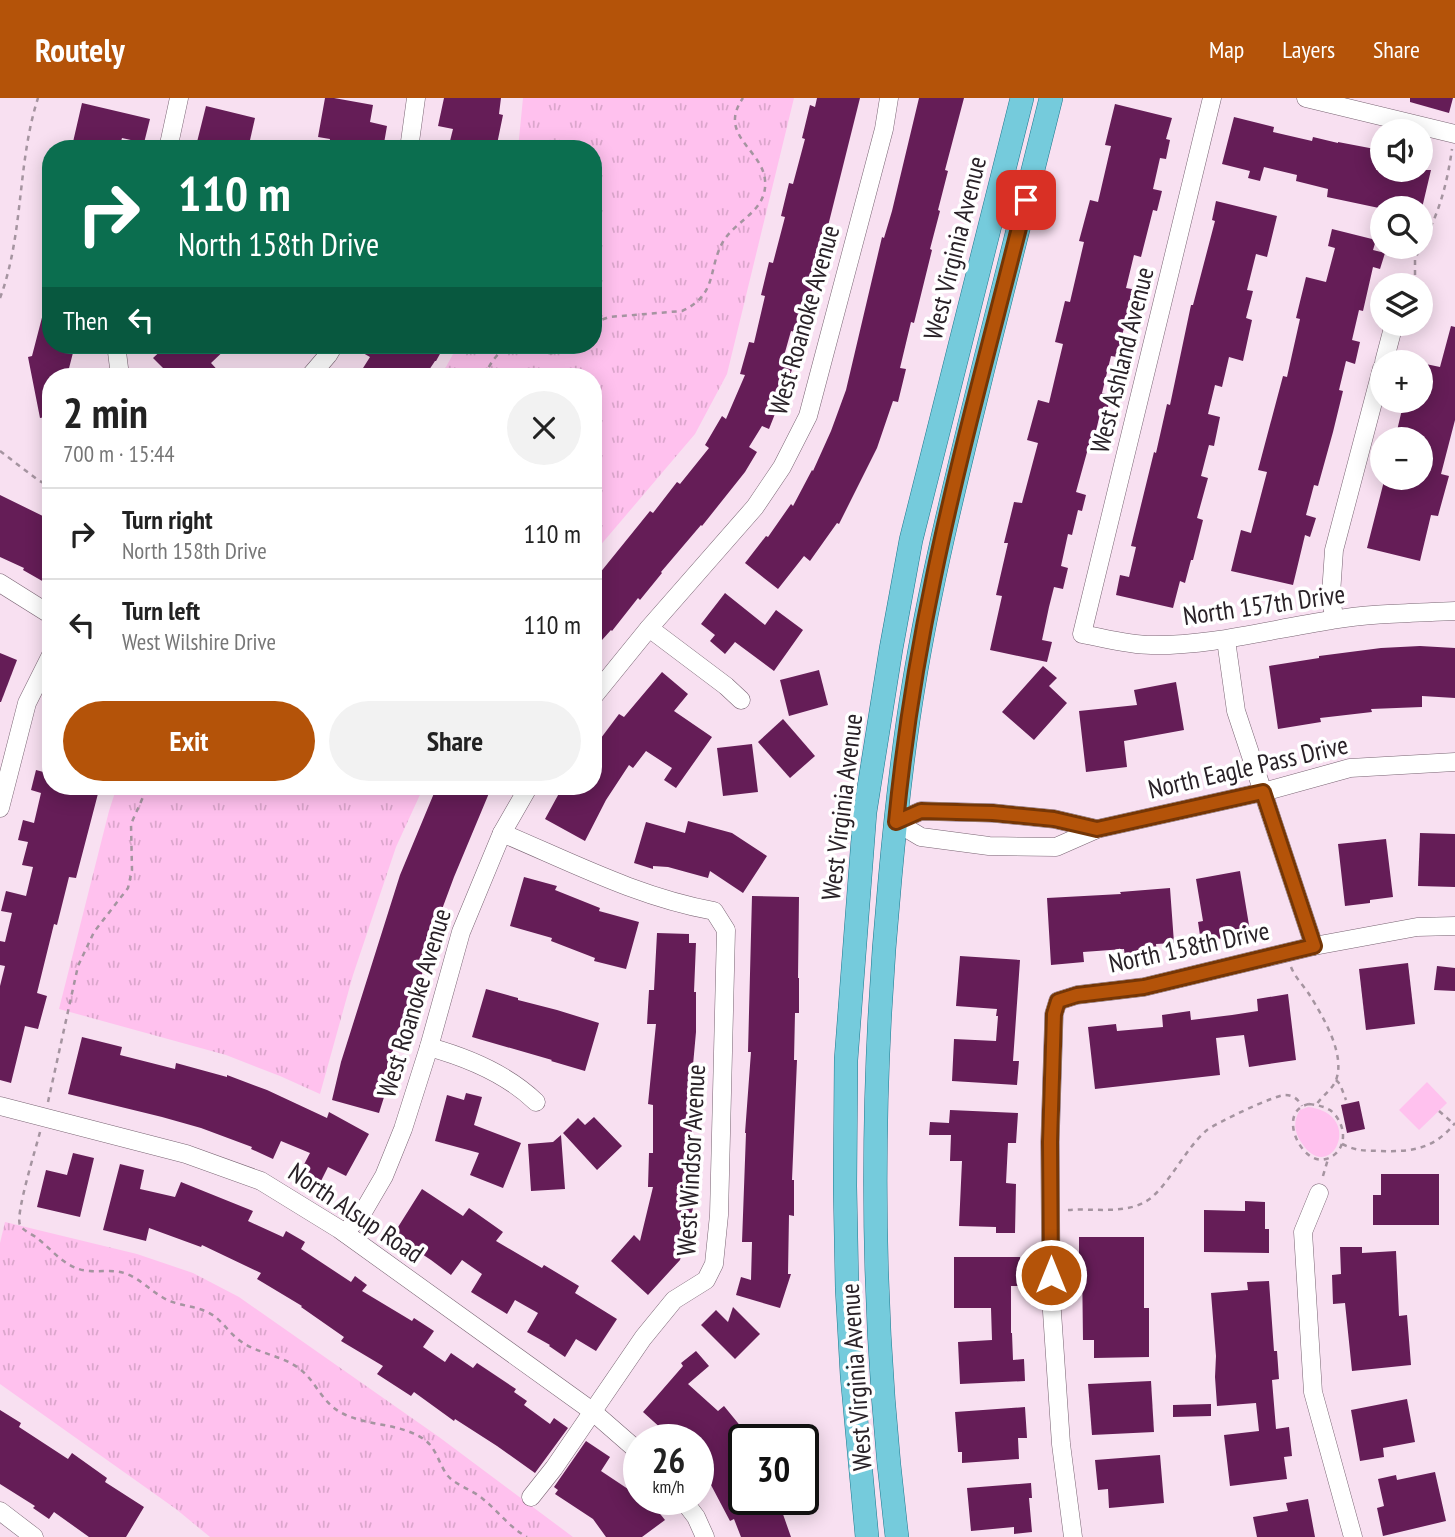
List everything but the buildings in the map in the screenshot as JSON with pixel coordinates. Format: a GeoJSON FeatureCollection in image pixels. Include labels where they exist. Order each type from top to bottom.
{"type":"FeatureCollection","features":[{"type":"Feature","properties":{"kind":"main road","name":"West Virginia Avenue"},"geometry":{"type":"LineString","coordinates":[[867,1537],[850,1351],[845,1198],[846,1060],[865,812],[911,540],[1022,98]]}},
{"type":"Feature","properties":{"kind":"main road","name":"West Virginia Avenue"},"geometry":{"type":"LineString","coordinates":[[897,1537],[883,1390],[875,1183],[882,962],[896,822],[914,684],[934,576],[955,481],[1051,98]]}},
{"type":"Feature","properties":{"kind":"street"},"geometry":{"type":"LineString","coordinates":[[170,140],[179,98]]}},
{"type":"Feature","properties":{"kind":"street"},"geometry":{"type":"LineString","coordinates":[[411,140],[416,98]]}},
{"type":"Feature","properties":{"kind":"street","name":"West Roanoke Avenue"},"geometry":{"type":"LineString","coordinates":[[602,686],[649,628],[755,508],[782,467],[808,416],[881,142],[889,98]]}},
{"type":"Feature","properties":{"kind":"street","name":"West Ashland Avenue"},"geometry":{"type":"LineString","coordinates":[[1082,634],[1212,98]]}},
{"type":"Feature","properties":{"kind":"street"},"geometry":{"type":"LineString","coordinates":[[1306,98],[1454,134]]}},
{"type":"Feature","properties":{"kind":"street"},"geometry":{"type":"LineString","coordinates":[[317,368],[329,354]]}},
{"type":"Feature","properties":{"kind":"street"},"geometry":{"type":"LineString","coordinates":[[1334,619],[1331,594],[1334,550],[1370,413]]}},
{"type":"Feature","properties":{"kind":"street"},"geometry":{"type":"LineString","coordinates":[[0,583],[42,609]]}},
{"type":"Feature","properties":{"kind":"street","name":"North 157th Drive"},"geometry":{"type":"LineString","coordinates":[[1082,634],[1147,645],[1188,644],[1226,640],[1334,619],[1455,611]]}},
{"type":"Feature","properties":{"kind":"street"},"geometry":{"type":"LineString","coordinates":[[649,628],[741,700]]}},
{"type":"Feature","properties":{"kind":"street"},"geometry":{"type":"LineString","coordinates":[[1226,640],[1236,711],[1314,946]]}},
{"type":"Feature","properties":{"kind":"street"},"geometry":{"type":"LineString","coordinates":[[0,808],[27,703],[42,673]]}},
{"type":"Feature","properties":{"kind":"street","name":"North Eagle Pass Drive"},"geometry":{"type":"LineString","coordinates":[[896,822],[921,837],[989,846],[1056,847],[1097,829],[1263,792],[1350,768],[1455,762]]}},
{"type":"Feature","properties":{"kind":"street","name":"West Roanoke Avenue"},"geometry":{"type":"LineString","coordinates":[[345,1233],[363,1212],[384,1176],[403,1129],[429,1047],[461,932],[502,833],[524,795]]}},
{"type":"Feature","properties":{"kind":"street","name":"North Eagle Pass Drive"},"geometry":{"type":"LineString","coordinates":[[896,822],[921,811],[1054,819],[1097,829]]}},
{"type":"Feature","properties":{"kind":"street"},"geometry":{"type":"LineString","coordinates":[[1002,846],[1004,814]]}},
{"type":"Feature","properties":{"kind":"street","name":"West Windsor Avenue"},"geometry":{"type":"LineString","coordinates":[[502,833],[610,881],[681,905],[714,911],[726,930],[719,1215],[714,1264],[706,1280],[674,1300],[643,1338],[554,1468],[531,1497]]}},
{"type":"Feature","properties":{"kind":"street","name":"North 158th Drive"},"geometry":{"type":"LineString","coordinates":[[1050,1211],[1054,1014],[1058,1001],[1077,995],[1144,987],[1314,946],[1417,927],[1455,926]]}},
{"type":"Feature","properties":{"kind":"street"},"geometry":{"type":"LineString","coordinates":[[429,1047],[454,1054],[498,1073],[522,1088],[537,1102]]}},
{"type":"Feature","properties":{"kind":"street","name":"North Alsup Road"},"geometry":{"type":"LineString","coordinates":[[0,1106],[186,1154],[261,1181],[345,1233],[592,1411],[623,1438]]}},
{"type":"Feature","properties":{"kind":"street"},"geometry":{"type":"LineString","coordinates":[[1318,1193],[1303,1232],[1313,1392],[1353,1537]]}},
{"type":"Feature","properties":{"kind":"street"},"geometry":{"type":"LineString","coordinates":[[1050,1211],[1051,1297],[1061,1444],[1073,1537]]}},
{"type":"Feature","properties":{"kind":"street"},"geometry":{"type":"LineString","coordinates":[[0,1511],[34,1537]]}},
{"type":"Feature","properties":{"kind":"street"},"geometry":{"type":"LineString","coordinates":[[694,1515],[705,1537]]}},
{"type":"Feature","properties":{"kind":"path"},"geometry":{"type":"LineString","coordinates":[[0,298],[10,259],[29,134],[38,98]]}},
{"type":"Feature","properties":{"kind":"path"},"geometry":{"type":"LineString","coordinates":[[602,320],[682,312],[692,307],[708,288],[723,242],[754,212],[764,194],[766,184],[761,166],[736,129],[736,111],[743,98]]}},
{"type":"Feature","properties":{"kind":"path"},"geometry":{"type":"LineString","coordinates":[[1433,222],[1443,198],[1454,134]]}},
{"type":"Feature","properties":{"kind":"path"},"geometry":{"type":"LineString","coordinates":[[0,451],[42,482]]}},
{"type":"Feature","properties":{"kind":"path"},"geometry":{"type":"LineString","coordinates":[[144,795],[131,824],[132,870],[128,888],[94,932],[78,966],[20,1211],[20,1225],[71,1266],[81,1270],[120,1271],[129,1274],[162,1297],[209,1312],[236,1338],[283,1359],[302,1371],[321,1396],[338,1411],[422,1438],[429,1444],[449,1476],[482,1498],[510,1526],[527,1537]]}},
{"type":"Feature","properties":{"kind":"path"},"geometry":{"type":"LineString","coordinates":[[1286,953],[1292,971],[1330,1033],[1339,1066],[1336,1080],[1316,1105]]}},
{"type":"Feature","properties":{"kind":"path"},"geometry":{"type":"LineString","coordinates":[[1336,1080],[1346,1100]]}},
{"type":"Feature","properties":{"kind":"path"},"geometry":{"type":"LineString","coordinates":[[1050,1211],[1128,1208],[1142,1204],[1157,1192],[1187,1151],[1220,1121],[1281,1095],[1294,1097],[1302,1106]]}},
{"type":"Feature","properties":{"kind":"path"},"geometry":{"type":"LineString","coordinates":[[1316,1105],[1327,1109],[1339,1120],[1343,1134],[1342,1144],[1334,1155],[1322,1160],[1317,1160],[1298,1144],[1293,1125],[1295,1113],[1302,1106],[1316,1105]]}},
{"type":"Feature","properties":{"kind":"path"},"geometry":{"type":"LineString","coordinates":[[1342,1144],[1356,1151],[1405,1151],[1424,1147],[1437,1141],[1454,1124],[1439,1111]]}},
{"type":"Feature","properties":{"kind":"green space"},"geometry":{"type":"Polygon","coordinates":[[[523,98],[794,98],[727,374],[695,434],[602,543],[602,368],[445,368],[453,354],[602,354],[602,140],[519,140],[523,98]]]}},
{"type":"Feature","properties":{"kind":"green space"},"geometry":{"type":"Polygon","coordinates":[[[114,795],[420,795],[396,847],[353,975],[320,1094],[226,1055],[59,1009],[114,795]]]}},
{"type":"Feature","properties":{"kind":"green space"},"geometry":{"type":"Polygon","coordinates":[[[1427,1082],[1447,1103],[1419,1130],[1399,1110],[1427,1082]]]}},
{"type":"Feature","properties":{"kind":"green space"},"geometry":{"type":"Polygon","coordinates":[[[1308,1107],[1326,1112],[1336,1122],[1338,1144],[1332,1153],[1323,1157],[1312,1154],[1297,1134],[1295,1122],[1298,1114],[1300,1110],[1308,1107]]]}},
{"type":"Feature","properties":{"kind":"green space"},"geometry":{"type":"Polygon","coordinates":[[[5,1222],[137,1254],[193,1273],[239,1297],[439,1437],[573,1537],[210,1537],[176,1509],[0,1384],[0,1243],[5,1222]]]}},
{"type":"Feature","properties":{"kind":"route"},"geometry":{"type":"LineString","coordinates":[[1026,200],[955,481],[934,576],[914,684],[896,822],[921,811],[993,813],[1054,819],[1097,829],[1263,792],[1314,946],[1144,987],[1077,995],[1058,1001],[1054,1014],[1050,1142],[1051,1275]]}}]}
